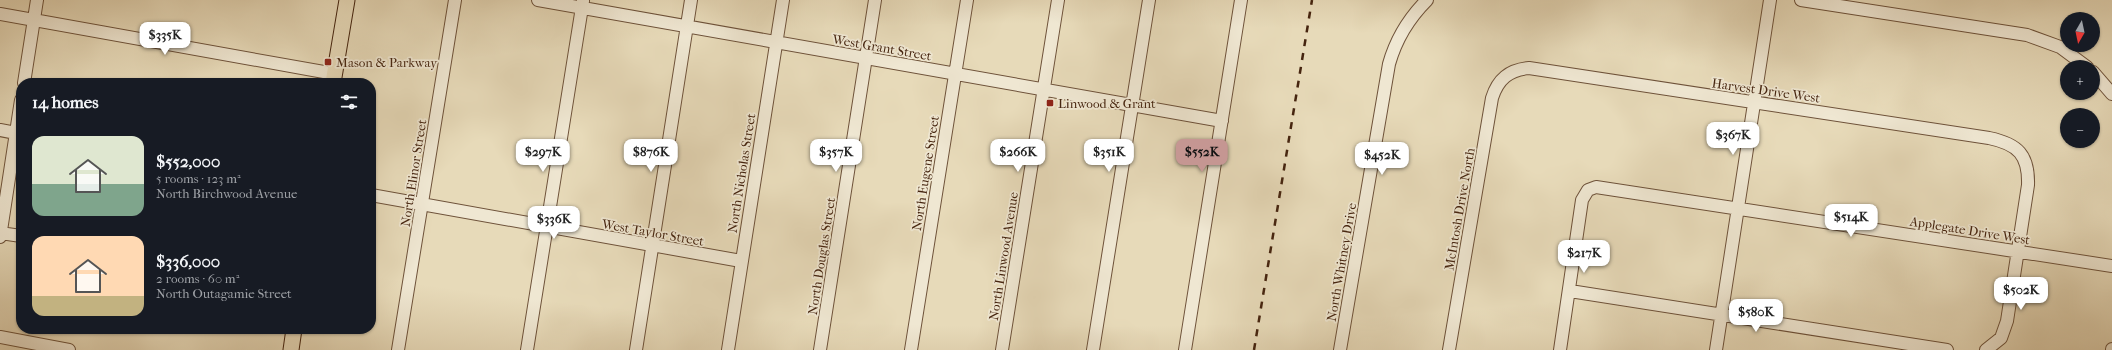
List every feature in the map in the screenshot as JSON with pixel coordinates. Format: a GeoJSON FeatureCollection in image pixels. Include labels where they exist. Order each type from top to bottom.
{"type":"FeatureCollection","features":[{"type":"Feature","properties":{"kind":"main road"},"geometry":{"type":"LineString","coordinates":[[334,78],[347,0]]}},
{"type":"Feature","properties":{"kind":"main road"},"geometry":{"type":"LineString","coordinates":[[290,350],[293,334]]}},
{"type":"Feature","properties":{"kind":"street"},"geometry":{"type":"LineString","coordinates":[[25,78],[37,0]]}},
{"type":"Feature","properties":{"kind":"street","name":"North Elinor Street"},"geometry":{"type":"LineString","coordinates":[[398,350],[455,0]]}},
{"type":"Feature","properties":{"kind":"street","name":"West Grant Street"},"geometry":{"type":"LineString","coordinates":[[538,0],[583,4],[687,27],[1222,121]]}},
{"type":"Feature","properties":{"kind":"street"},"geometry":{"type":"LineString","coordinates":[[636,350],[691,0]]}},
{"type":"Feature","properties":{"kind":"street","name":"North Nicholas Street"},"geometry":{"type":"LineString","coordinates":[[728,350],[783,0]]}},
{"type":"Feature","properties":{"kind":"street","name":"North Douglas Street"},"geometry":{"type":"LineString","coordinates":[[820,350],[875,0]]}},
{"type":"Feature","properties":{"kind":"street","name":"North Eugene Street"},"geometry":{"type":"LineString","coordinates":[[911,350],[967,0]]}},
{"type":"Feature","properties":{"kind":"street","name":"North Linwood Avenue"},"geometry":{"type":"LineString","coordinates":[[1002,350],[1058,0]]}},
{"type":"Feature","properties":{"kind":"street"},"geometry":{"type":"LineString","coordinates":[[1093,350],[1149,0]]}},
{"type":"Feature","properties":{"kind":"street"},"geometry":{"type":"LineString","coordinates":[[1185,350],[1241,0]]}},
{"type":"Feature","properties":{"kind":"street","name":"North Whitney Drive"},"geometry":{"type":"LineString","coordinates":[[1340,350],[1389,64],[1393,50],[1404,29],[1427,0]]}},
{"type":"Feature","properties":{"kind":"street"},"geometry":{"type":"LineString","coordinates":[[1716,350],[1753,102],[1770,0]]}},
{"type":"Feature","properties":{"kind":"street"},"geometry":{"type":"LineString","coordinates":[[1801,0],[2027,35],[2060,48],[2078,60]]}},
{"type":"Feature","properties":{"kind":"street"},"geometry":{"type":"LineString","coordinates":[[527,350],[583,4]]}},
{"type":"Feature","properties":{"kind":"street"},"geometry":{"type":"LineString","coordinates":[[0,14],[329,78]]}},
{"type":"Feature","properties":{"kind":"street","name":"Harvest Drive West"},"geometry":{"type":"LineString","coordinates":[[1504,77],[1512,72],[1529,68],[2000,140],[2014,147],[2022,154],[2026,164],[2028,178],[2018,252]]}},
{"type":"Feature","properties":{"kind":"street","name":"McIntosh Drive North"},"geometry":{"type":"LineString","coordinates":[[1449,350],[1492,98],[1498,84],[1504,77]]}},
{"type":"Feature","properties":{"kind":"street"},"geometry":{"type":"LineString","coordinates":[[2100,79],[2111,91]]}},
{"type":"Feature","properties":{"kind":"street"},"geometry":{"type":"LineString","coordinates":[[0,130],[16,134]]}},
{"type":"Feature","properties":{"kind":"street"},"geometry":{"type":"LineString","coordinates":[[0,237],[16,145]]}},
{"type":"Feature","properties":{"kind":"street","name":"Applegate Drive West"},"geometry":{"type":"LineString","coordinates":[[1570,291],[1582,200],[1588,190],[1596,187],[2112,266]]}},
{"type":"Feature","properties":{"kind":"street","name":"West Taylor Street"},"geometry":{"type":"LineString","coordinates":[[376,196],[742,262]]}},
{"type":"Feature","properties":{"kind":"street"},"geometry":{"type":"LineString","coordinates":[[0,233],[16,235]]}},
{"type":"Feature","properties":{"kind":"street"},"geometry":{"type":"LineString","coordinates":[[1986,350],[2001,338],[2005,330],[2018,252]]}},
{"type":"Feature","properties":{"kind":"street"},"geometry":{"type":"LineString","coordinates":[[1560,350],[1570,291],[1947,350]]}},
{"type":"Feature","properties":{"kind":"street"},"geometry":{"type":"LineString","coordinates":[[0,338],[69,350]]}},
{"type":"Feature","properties":{"kind":"railway"},"geometry":{"type":"LineString","coordinates":[[1254,350],[1312,0]]}},
{"type":"Feature","properties":{"kind":"place","name":"Mason & Parkway"},"geometry":{"type":"Point","coordinates":[328,62]}},
{"type":"Feature","properties":{"kind":"place","name":"Linwood & Grant"},"geometry":{"type":"Point","coordinates":[1050,103]}}]}
